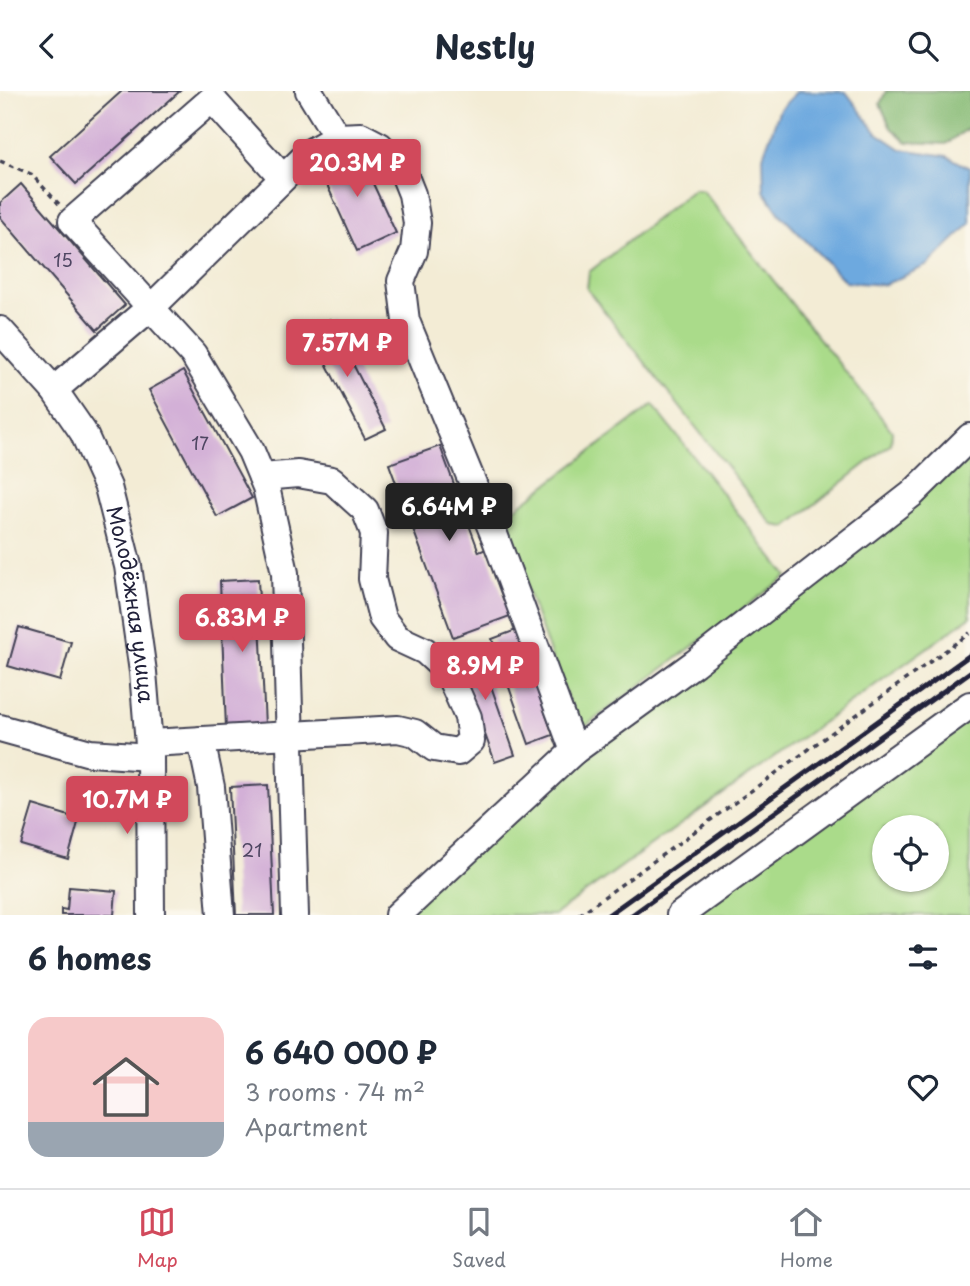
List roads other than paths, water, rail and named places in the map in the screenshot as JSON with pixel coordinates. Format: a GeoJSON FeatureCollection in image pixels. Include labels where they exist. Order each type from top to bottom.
{"type":"FeatureCollection","features":[{"type":"Feature","properties":{"kind":"street"},"geometry":{"type":"LineString","coordinates":[[309,91],[337,137]]}},
{"type":"Feature","properties":{"kind":"street"},"geometry":{"type":"LineString","coordinates":[[283,178],[217,95],[72,221],[193,354],[251,450],[262,477],[285,573],[295,915]]}},
{"type":"Feature","properties":{"kind":"street"},"geometry":{"type":"LineString","coordinates":[[54,390],[150,308],[310,152],[337,137],[361,136],[380,146],[402,169],[412,194],[417,223],[414,251],[401,282],[406,321],[495,537],[573,751]]}},
{"type":"Feature","properties":{"kind":"street","name":"Молодёжная улица"},"geometry":{"type":"LineString","coordinates":[[0,330],[54,390],[83,432],[108,487],[128,566],[150,750],[151,915]]}},
{"type":"Feature","properties":{"kind":"street"},"geometry":{"type":"LineString","coordinates":[[398,915],[573,751],[695,663],[912,494],[970,437]]}},
{"type":"Feature","properties":{"kind":"street"},"geometry":{"type":"LineString","coordinates":[[0,728],[90,753],[150,750],[201,740],[398,729],[415,733],[434,748],[458,753],[471,741],[468,717],[448,672],[425,651],[397,638],[382,618],[372,579],[374,533],[365,510],[332,480],[298,474],[262,477]]}},
{"type":"Feature","properties":{"kind":"street"},"geometry":{"type":"LineString","coordinates":[[680,915],[970,705]]}},
{"type":"Feature","properties":{"kind":"street"},"geometry":{"type":"LineString","coordinates":[[201,740],[211,787],[221,915]]}},
{"type":"Feature","properties":{"kind":"water"},"geometry":{"type":"Polygon","coordinates":[[[797,91],[846,92],[877,133],[901,149],[947,156],[970,168],[970,224],[928,265],[884,285],[846,282],[780,214],[764,191],[763,156],[780,109],[797,91]]]}},
{"type":"Feature","properties":{"kind":"railway"},"geometry":{"type":"LineString","coordinates":[[608,915],[970,655]]}},
{"type":"Feature","properties":{"kind":"railway"},"geometry":{"type":"LineString","coordinates":[[632,915],[970,672]]}}]}
